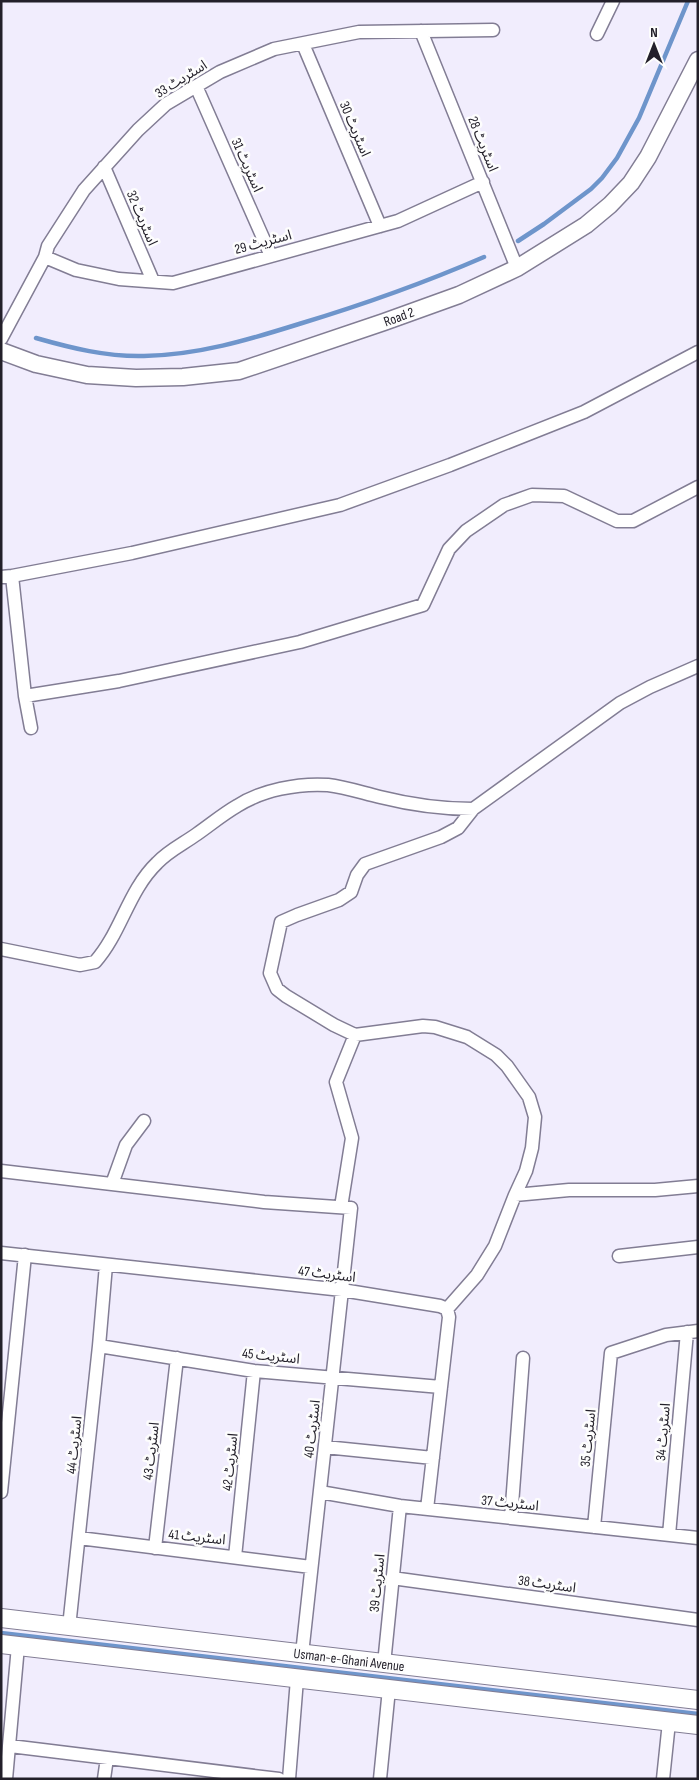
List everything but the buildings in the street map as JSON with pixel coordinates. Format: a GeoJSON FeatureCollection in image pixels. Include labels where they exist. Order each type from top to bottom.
{"type":"FeatureCollection","features":[{"type":"Feature","properties":{"kind":"main road","name":"Usman-e-Ghani Avenue"},"geometry":{"type":"LineString","coordinates":[[1,1618],[698,1700]]}},
{"type":"Feature","properties":{"kind":"main road","name":"Usman-e-Ghani Avenue"},"geometry":{"type":"LineString","coordinates":[[10,1645],[698,1725]]}},
{"type":"Feature","properties":{"kind":"street"},"geometry":{"type":"LineString","coordinates":[[597,34],[613,1]]}},
{"type":"Feature","properties":{"kind":"street","name":"اسٹریٹ 33"},"geometry":{"type":"LineString","coordinates":[[1,339],[45,257],[48,246],[84,190],[138,130],[166,104],[220,72],[274,49],[359,32],[493,30]]}},
{"type":"Feature","properties":{"kind":"street","name":"اسٹریٹ 28"},"geometry":{"type":"LineString","coordinates":[[420,31],[517,268]]}},
{"type":"Feature","properties":{"kind":"street","name":"اسٹریٹ 30"},"geometry":{"type":"LineString","coordinates":[[303,44],[380,226]]}},
{"type":"Feature","properties":{"kind":"street","name":"Road 2"},"geometry":{"type":"LineString","coordinates":[[1,351],[36,364],[87,375],[146,378],[183,377],[239,371],[449,298],[517,268],[586,225],[610,205],[632,183],[696,70]]}},
{"type":"Feature","properties":{"kind":"street","name":"اسٹریٹ 31"},"geometry":{"type":"LineString","coordinates":[[196,86],[271,256]]}},
{"type":"Feature","properties":{"kind":"street","name":"اسٹریٹ 32"},"geometry":{"type":"LineString","coordinates":[[104,167],[153,281]]}},
{"type":"Feature","properties":{"kind":"street","name":"اسٹریٹ 29"},"geometry":{"type":"LineString","coordinates":[[45,257],[76,270],[119,279],[173,283],[398,221],[483,182]]}},
{"type":"Feature","properties":{"kind":"street"},"geometry":{"type":"LineString","coordinates":[[31,728],[7,577],[132,554],[340,505],[450,466],[584,412],[698,352]]}},
{"type":"Feature","properties":{"kind":"street"},"geometry":{"type":"LineString","coordinates":[[25,696],[119,681],[300,642],[423,605],[449,549],[466,531],[504,505],[532,494],[564,496],[617,521],[633,521],[698,487]]}},
{"type":"Feature","properties":{"kind":"street"},"geometry":{"type":"LineString","coordinates":[[427,1508],[449,1317],[448,1309],[477,1275],[496,1246],[529,1160],[535,1117],[529,1097],[507,1066],[496,1055],[466,1037],[435,1027],[413,1027],[355,1035],[334,1026],[277,989],[270,974],[281,922],[297,914],[339,900],[351,892],[357,875],[365,864],[441,837],[458,828],[473,809],[620,703],[650,687],[698,666]]}},
{"type":"Feature","properties":{"kind":"street"},"geometry":{"type":"LineString","coordinates":[[1,949],[80,965],[95,962],[107,945],[135,893],[157,862],[238,805],[281,789],[329,785],[425,807],[473,809]]}},
{"type":"Feature","properties":{"kind":"street","name":"اسٹریٹ 40"},"geometry":{"type":"LineString","coordinates":[[302,1654],[334,1378],[352,1138],[336,1082],[355,1035]]}},
{"type":"Feature","properties":{"kind":"street"},"geometry":{"type":"LineString","coordinates":[[112,1184],[126,1145],[144,1121]]}},
{"type":"Feature","properties":{"kind":"street"},"geometry":{"type":"LineString","coordinates":[[1,1171],[264,1202],[346,1208]]}},
{"type":"Feature","properties":{"kind":"street"},"geometry":{"type":"LineString","coordinates":[[514,1195],[569,1190],[655,1190],[698,1186]]}},
{"type":"Feature","properties":{"kind":"street"},"geometry":{"type":"LineString","coordinates":[[619,1256],[698,1247]]}},
{"type":"Feature","properties":{"kind":"street","name":"اسٹریٹ 47"},"geometry":{"type":"LineString","coordinates":[[1,1252],[342,1290],[440,1306],[448,1309]]}},
{"type":"Feature","properties":{"kind":"street"},"geometry":{"type":"LineString","coordinates":[[1,1492],[3,1451],[25,1255]]}},
{"type":"Feature","properties":{"kind":"street","name":"اسٹریٹ 44"},"geometry":{"type":"LineString","coordinates":[[69,1627],[106,1265]]}},
{"type":"Feature","properties":{"kind":"street","name":"اسٹریٹ 35"},"geometry":{"type":"LineString","coordinates":[[594,1527],[611,1353],[666,1335],[692,1331]]}},
{"type":"Feature","properties":{"kind":"street","name":"اسٹریٹ 34"},"geometry":{"type":"LineString","coordinates":[[669,1535],[692,1331]]}},
{"type":"Feature","properties":{"kind":"street","name":"اسٹریٹ 45"},"geometry":{"type":"LineString","coordinates":[[99,1346],[254,1371],[441,1387]]}},
{"type":"Feature","properties":{"kind":"street","name":"اسٹریٹ 43"},"geometry":{"type":"LineString","coordinates":[[155,1548],[177,1358]]}},
{"type":"Feature","properties":{"kind":"street"},"geometry":{"type":"LineString","coordinates":[[510,1518],[523,1358]]}},
{"type":"Feature","properties":{"kind":"street","name":"اسٹریٹ 42"},"geometry":{"type":"LineString","coordinates":[[235,1557],[254,1371]]}},
{"type":"Feature","properties":{"kind":"street"},"geometry":{"type":"LineString","coordinates":[[325,1447],[433,1458]]}},
{"type":"Feature","properties":{"kind":"street","name":"اسٹریٹ 37"},"geometry":{"type":"LineString","coordinates":[[320,1492],[400,1506],[698,1538]]}},
{"type":"Feature","properties":{"kind":"street","name":"اسٹریٹ 39"},"geometry":{"type":"LineString","coordinates":[[384,1664],[400,1506]]}},
{"type":"Feature","properties":{"kind":"street","name":"اسٹریٹ 41"},"geometry":{"type":"LineString","coordinates":[[79,1538],[311,1567]]}},
{"type":"Feature","properties":{"kind":"street","name":"اسٹریٹ 38"},"geometry":{"type":"LineString","coordinates":[[392,1578],[698,1620]]}},
{"type":"Feature","properties":{"kind":"street"},"geometry":{"type":"LineString","coordinates":[[6,1779],[10,1746],[10,1645]]}},
{"type":"Feature","properties":{"kind":"street"},"geometry":{"type":"LineString","coordinates":[[289,1779],[297,1678]]}},
{"type":"Feature","properties":{"kind":"street"},"geometry":{"type":"LineString","coordinates":[[380,1779],[389,1689]]}},
{"type":"Feature","properties":{"kind":"street"},"geometry":{"type":"LineString","coordinates":[[663,1779],[669,1722]]}},
{"type":"Feature","properties":{"kind":"street"},"geometry":{"type":"LineString","coordinates":[[10,1746],[107,1758],[193,1774],[279,1779]]}},
{"type":"Feature","properties":{"kind":"street"},"geometry":{"type":"LineString","coordinates":[[104,1779],[107,1758]]}},
{"type":"Feature","properties":{"kind":"waterway"},"geometry":{"type":"LineString","coordinates":[[518,241],[591,189],[617,158],[639,118],[688,1]]}},
{"type":"Feature","properties":{"kind":"waterway"},"geometry":{"type":"LineString","coordinates":[[36,338],[116,355],[164,355],[203,350],[261,336],[346,309],[416,285],[484,257]]}},
{"type":"Feature","properties":{"kind":"waterway"},"geometry":{"type":"LineString","coordinates":[[1,1633],[698,1714]]}}]}
